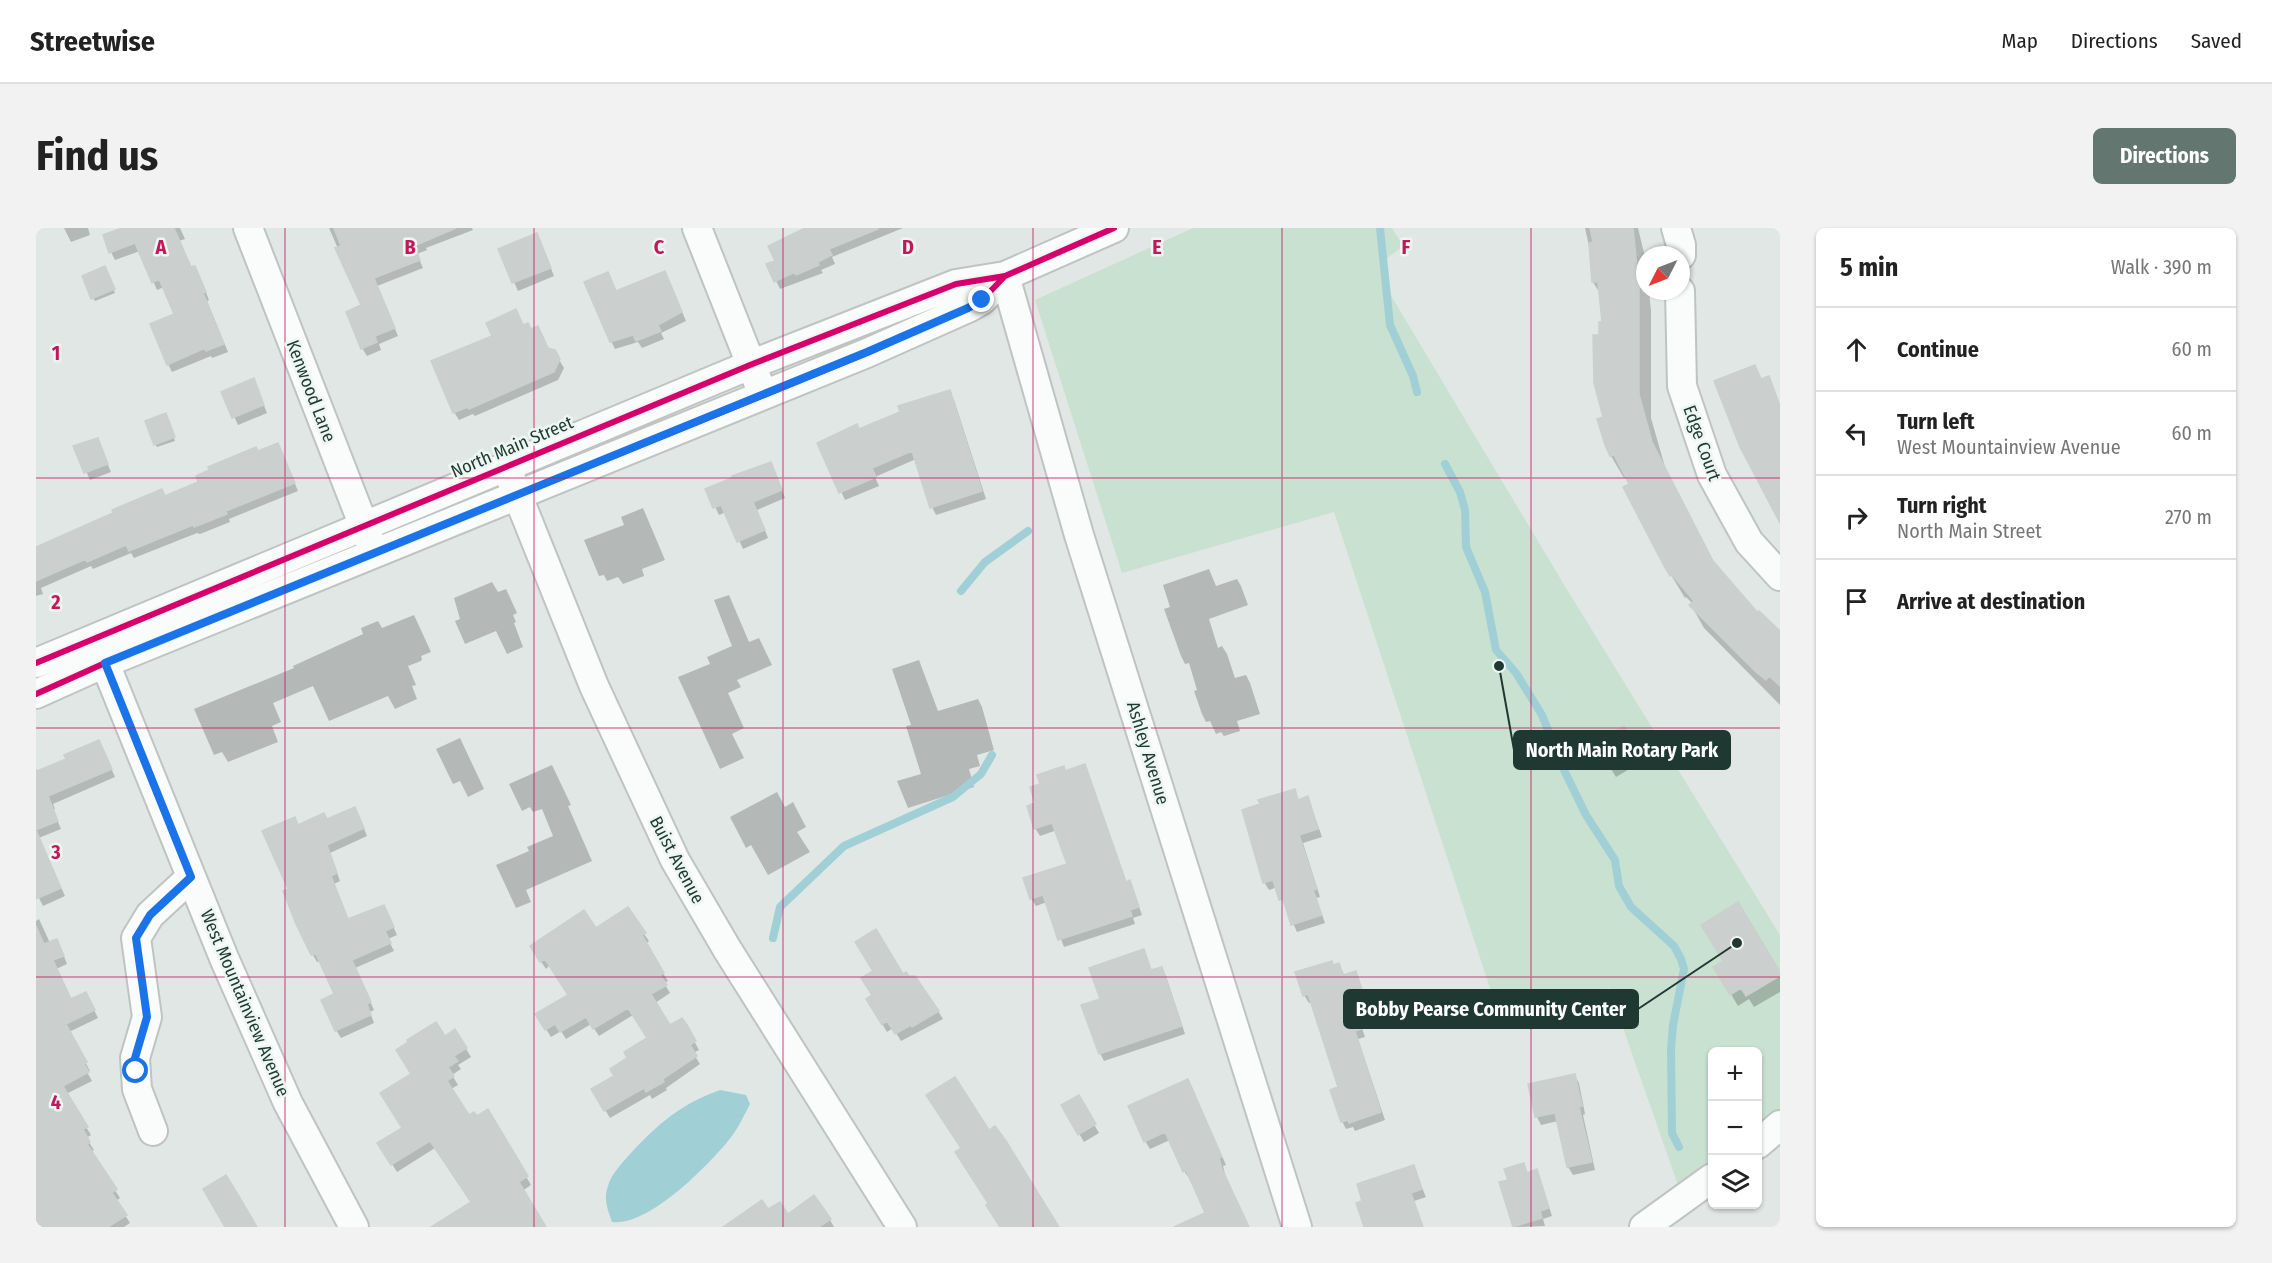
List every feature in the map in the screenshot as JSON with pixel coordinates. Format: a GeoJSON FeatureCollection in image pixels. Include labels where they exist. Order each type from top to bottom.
{"type":"FeatureCollection","features":[{"type":"Feature","properties":{"kind":"street","name":"Kenwood Lane"},"geometry":{"type":"LineString","coordinates":[[248,228],[376,554]]}},
{"type":"Feature","properties":{"kind":"street"},"geometry":{"type":"LineString","coordinates":[[698,228],[750,365],[764,395]]}},
{"type":"Feature","properties":{"kind":"street","name":"North Main Street"},"geometry":{"type":"LineString","coordinates":[[36,694],[100,651],[364,526],[750,365],[957,284],[1005,276],[1114,228]]}},
{"type":"Feature","properties":{"kind":"street"},"geometry":{"type":"LineString","coordinates":[[1676,228],[1681,246]]}},
{"type":"Feature","properties":{"kind":"street","name":"North Main Street"},"geometry":{"type":"LineString","coordinates":[[36,663],[100,651],[376,554],[764,395],[968,308],[982,300],[1005,276]]}},
{"type":"Feature","properties":{"kind":"street","name":"Ashley Avenue"},"geometry":{"type":"LineString","coordinates":[[1005,276],[1080,535],[1297,1227]]}},
{"type":"Feature","properties":{"kind":"street","name":"Edge Court"},"geometry":{"type":"LineString","coordinates":[[1680,300],[1682,386],[1712,475],[1749,542],[1780,576]]}},
{"type":"Feature","properties":{"kind":"street","name":"Buist Avenue"},"geometry":{"type":"LineString","coordinates":[[506,466],[594,686],[675,860],[727,949],[902,1227]]}},
{"type":"Feature","properties":{"kind":"street","name":"West Mountainview Avenue"},"geometry":{"type":"LineString","coordinates":[[100,651],[191,877],[288,1103],[354,1227]]}},
{"type":"Feature","properties":{"kind":"street"},"geometry":{"type":"LineString","coordinates":[[153,1131],[137,1089],[135,1058],[147,1017],[136,938],[150,915],[191,877]]}},
{"type":"Feature","properties":{"kind":"street"},"geometry":{"type":"LineString","coordinates":[[1762,1141],[1780,1125]]}},
{"type":"Feature","properties":{"kind":"street"},"geometry":{"type":"LineString","coordinates":[[1644,1227],[1708,1182]]}},
{"type":"Feature","properties":{"kind":"green space"},"geometry":{"type":"Polygon","coordinates":[[[1193,228],[1392,228],[1403,246],[1382,262],[1387,289],[1566,588],[1780,935],[1780,1109],[1762,1125],[1762,1047],[1708,1047],[1708,1163],[1678,1185],[1609,988],[1501,1022],[1334,512],[1122,573],[1035,300],[1193,228]]]}},
{"type":"Feature","properties":{"kind":"water"},"geometry":{"type":"Polygon","coordinates":[[[720,1090],[746,1095],[750,1104],[732,1136],[710,1162],[661,1204],[627,1221],[612,1222],[606,1195],[612,1177],[621,1164],[651,1132],[671,1116],[706,1095],[720,1090]]]}},
{"type":"Feature","properties":{"kind":"building"},"geometry":{"type":"Polygon","coordinates":[[[122,228],[174,228],[191,267],[195,266],[206,292],[203,293],[224,344],[206,351],[205,348],[167,365],[150,324],[174,314],[159,279],[152,283],[135,243],[109,253],[103,235],[122,228]]]}},
{"type":"Feature","properties":{"kind":"building"},"geometry":{"type":"Polygon","coordinates":[[[334,228],[456,228],[414,246],[420,260],[374,278],[395,328],[375,336],[377,342],[361,349],[346,312],[361,305],[335,248],[341,246],[334,228]]]}},
{"type":"Feature","properties":{"kind":"building"},"geometry":{"type":"Polygon","coordinates":[[[805,228],[878,229],[829,249],[832,255],[818,262],[819,265],[796,275],[795,272],[774,282],[766,264],[775,261],[768,246],[805,228]]]}},
{"type":"Feature","properties":{"kind":"building"},"geometry":{"type":"Polygon","coordinates":[[[1590,228],[1633,228],[1636,300],[1639,300],[1639,394],[1652,442],[1713,561],[1758,613],[1759,611],[1780,631],[1780,686],[1769,676],[1766,680],[1756,672],[1689,605],[1694,601],[1672,575],[1670,576],[1664,566],[1623,487],[1629,484],[1614,455],[1610,456],[1605,445],[1597,419],[1603,417],[1594,383],[1593,335],[1599,335],[1599,322],[1602,322],[1598,282],[1592,282],[1589,243],[1593,242],[1590,228]]]}},
{"type":"Feature","properties":{"kind":"building"},"geometry":{"type":"Polygon","coordinates":[[[537,233],[551,268],[512,283],[498,249],[537,233]]]}},
{"type":"Feature","properties":{"kind":"building"},"geometry":{"type":"Polygon","coordinates":[[[105,266],[115,289],[91,299],[82,276],[105,266]]]}},
{"type":"Feature","properties":{"kind":"building"},"geometry":{"type":"Polygon","coordinates":[[[665,271],[682,312],[658,325],[661,331],[636,341],[633,335],[610,342],[584,282],[608,272],[616,291],[665,271]]]}},
{"type":"Feature","properties":{"kind":"building"},"geometry":{"type":"Polygon","coordinates":[[[516,309],[523,325],[528,323],[531,329],[538,326],[548,348],[555,350],[560,359],[554,372],[469,409],[468,407],[453,413],[431,361],[492,336],[486,323],[516,309]]]}},
{"type":"Feature","properties":{"kind":"building"},"geometry":{"type":"Polygon","coordinates":[[[1755,365],[1761,379],[1769,376],[1780,406],[1780,523],[1740,447],[1714,381],[1755,365]]]}},
{"type":"Feature","properties":{"kind":"building"},"geometry":{"type":"Polygon","coordinates":[[[254,378],[264,405],[232,418],[221,392],[254,378]]]}},
{"type":"Feature","properties":{"kind":"building"},"geometry":{"type":"Polygon","coordinates":[[[950,390],[982,491],[930,508],[912,451],[872,468],[876,477],[839,493],[817,443],[857,424],[859,429],[900,412],[898,406],[950,390]]]}},
{"type":"Feature","properties":{"kind":"building"},"geometry":{"type":"Polygon","coordinates":[[[166,413],[175,437],[154,445],[145,421],[166,413]]]}},
{"type":"Feature","properties":{"kind":"building"},"geometry":{"type":"Polygon","coordinates":[[[98,438],[108,464],[84,473],[73,446],[98,438]]]}},
{"type":"Feature","properties":{"kind":"building"},"geometry":{"type":"Polygon","coordinates":[[[278,443],[295,483],[226,511],[227,514],[194,527],[193,525],[129,551],[126,545],[87,562],[86,559],[36,581],[36,547],[113,513],[112,510],[162,489],[165,496],[198,482],[196,476],[209,470],[208,467],[256,447],[258,451],[278,443]]]}},
{"type":"Feature","properties":{"kind":"building"},"geometry":{"type":"Polygon","coordinates":[[[771,462],[782,490],[753,502],[765,530],[737,542],[721,505],[713,508],[705,489],[732,478],[732,476],[771,462]]]}},
{"type":"Feature","properties":{"kind":"building"},"geometry":{"type":"Polygon","coordinates":[[[1624,726],[1640,753],[1610,770],[1594,743],[1624,726]]]}},
{"type":"Feature","properties":{"kind":"building"},"geometry":{"type":"Polygon","coordinates":[[[99,740],[112,769],[48,796],[58,821],[36,830],[36,769],[37,771],[66,759],[64,755],[99,740]]]}},
{"type":"Feature","properties":{"kind":"building"},"geometry":{"type":"Polygon","coordinates":[[[1085,764],[1126,882],[1130,880],[1139,907],[1130,910],[1132,916],[1058,940],[1043,895],[1030,899],[1023,878],[1067,864],[1052,823],[1034,829],[1027,806],[1035,803],[1030,787],[1040,784],[1037,775],[1064,766],[1065,771],[1085,764]]]}},
{"type":"Feature","properties":{"kind":"building"},"geometry":{"type":"Polygon","coordinates":[[[1295,789],[1298,800],[1308,796],[1318,829],[1299,835],[1317,889],[1313,890],[1322,915],[1291,925],[1283,899],[1279,900],[1273,880],[1263,883],[1242,810],[1260,804],[1258,800],[1295,789]]]}},
{"type":"Feature","properties":{"kind":"building"},"geometry":{"type":"Polygon","coordinates":[[[355,807],[364,828],[327,845],[337,873],[331,876],[348,919],[384,905],[394,927],[385,931],[391,943],[352,960],[371,1002],[367,1004],[371,1015],[335,1031],[321,1000],[334,994],[316,954],[311,955],[296,924],[283,891],[288,889],[262,831],[295,817],[298,825],[324,813],[327,819],[355,807]]]}},
{"type":"Feature","properties":{"kind":"building"},"geometry":{"type":"Polygon","coordinates":[[[36,830],[61,888],[36,899],[36,830]]]}},
{"type":"Feature","properties":{"kind":"building"},"geometry":{"type":"Polygon","coordinates":[[[1738,902],[1780,972],[1780,976],[1746,996],[1741,988],[1730,995],[1713,967],[1723,961],[1701,925],[1738,902]]]}},
{"type":"Feature","properties":{"kind":"building"},"geometry":{"type":"Polygon","coordinates":[[[628,907],[646,933],[642,935],[664,973],[660,975],[667,985],[651,994],[670,1025],[682,1018],[696,1041],[690,1045],[697,1056],[663,1079],[664,1082],[646,1092],[644,1088],[604,1111],[591,1089],[614,1076],[610,1069],[627,1058],[624,1052],[647,1038],[628,1008],[593,1029],[586,1017],[560,1032],[555,1024],[545,1030],[535,1014],[568,995],[545,959],[540,962],[530,946],[584,910],[596,928],[628,907]]]}},
{"type":"Feature","properties":{"kind":"building"},"geometry":{"type":"Polygon","coordinates":[[[36,926],[44,944],[57,939],[64,956],[53,960],[71,999],[86,992],[95,1010],[66,1024],[87,1062],[84,1064],[89,1072],[63,1086],[88,1127],[83,1129],[90,1142],[87,1144],[117,1189],[112,1193],[127,1215],[108,1227],[36,1227],[36,926]]]}},
{"type":"Feature","properties":{"kind":"building"},"geometry":{"type":"Polygon","coordinates":[[[876,929],[903,974],[906,972],[909,976],[915,976],[939,1011],[895,1034],[887,1021],[882,1025],[866,999],[872,995],[861,978],[873,971],[855,942],[876,929]]]}},
{"type":"Feature","properties":{"kind":"building"},"geometry":{"type":"Polygon","coordinates":[[[1144,949],[1151,970],[1162,967],[1182,1026],[1099,1054],[1081,1005],[1100,999],[1089,968],[1144,949]]]}},
{"type":"Feature","properties":{"kind":"building"},"geometry":{"type":"Polygon","coordinates":[[[1332,961],[1333,965],[1339,963],[1343,975],[1356,971],[1364,996],[1352,1000],[1362,1029],[1355,1031],[1381,1112],[1349,1123],[1348,1120],[1341,1122],[1330,1090],[1338,1087],[1308,994],[1303,996],[1295,972],[1332,961]]]}},
{"type":"Feature","properties":{"kind":"building"},"geometry":{"type":"Polygon","coordinates":[[[436,1022],[445,1036],[455,1029],[467,1048],[454,1056],[458,1061],[448,1067],[454,1076],[447,1081],[469,1115],[474,1112],[477,1116],[488,1109],[528,1176],[519,1182],[546,1227],[431,1227],[471,1202],[430,1141],[391,1165],[377,1143],[402,1128],[380,1093],[411,1074],[396,1050],[408,1042],[407,1040],[436,1022]]]}},
{"type":"Feature","properties":{"kind":"building"},"geometry":{"type":"Polygon","coordinates":[[[1575,1074],[1582,1106],[1579,1107],[1592,1162],[1567,1167],[1555,1113],[1535,1117],[1528,1084],[1575,1074]]]}},
{"type":"Feature","properties":{"kind":"building"},"geometry":{"type":"Polygon","coordinates":[[[955,1077],[989,1130],[995,1126],[1006,1141],[1059,1227],[1000,1227],[986,1205],[988,1203],[955,1152],[961,1148],[926,1095],[955,1077]]]}},
{"type":"Feature","properties":{"kind":"building"},"geometry":{"type":"Polygon","coordinates":[[[1188,1079],[1222,1157],[1219,1158],[1222,1169],[1249,1227],[1174,1227],[1205,1213],[1186,1170],[1183,1172],[1165,1132],[1144,1142],[1128,1106],[1188,1079]]]}},
{"type":"Feature","properties":{"kind":"building"},"geometry":{"type":"Polygon","coordinates":[[[1079,1095],[1096,1124],[1078,1135],[1061,1105],[1079,1095]]]}},
{"type":"Feature","properties":{"kind":"building"},"geometry":{"type":"Polygon","coordinates":[[[1524,1163],[1527,1173],[1537,1169],[1549,1208],[1540,1211],[1542,1218],[1513,1227],[1499,1182],[1508,1180],[1504,1169],[1524,1163]]]}},
{"type":"Feature","properties":{"kind":"building"},"geometry":{"type":"Polygon","coordinates":[[[1414,1165],[1422,1189],[1411,1193],[1423,1227],[1364,1227],[1356,1203],[1362,1201],[1357,1184],[1414,1165]]]}},
{"type":"Feature","properties":{"kind":"building"},"geometry":{"type":"Polygon","coordinates":[[[226,1175],[257,1227],[225,1227],[203,1189],[226,1175]]]}},
{"type":"Feature","properties":{"kind":"building"},"geometry":{"type":"Polygon","coordinates":[[[814,1195],[831,1219],[819,1227],[723,1227],[762,1200],[768,1209],[780,1202],[788,1214],[814,1195]]]}},
{"type":"Feature","properties":{"kind":"waterway"},"geometry":{"type":"LineString","coordinates":[[1380,228],[1390,325],[1413,376],[1417,392]]}},
{"type":"Feature","properties":{"kind":"waterway"},"geometry":{"type":"LineString","coordinates":[[1445,464],[1460,492],[1465,510],[1466,547],[1485,592],[1496,650],[1516,673],[1542,715],[1564,770],[1586,815],[1615,860],[1619,886],[1631,907],[1674,946],[1681,959],[1684,969],[1673,1025],[1671,1049],[1672,1133],[1679,1147]]}},
{"type":"Feature","properties":{"kind":"waterway"},"geometry":{"type":"LineString","coordinates":[[961,591],[985,562],[1028,531]]}},
{"type":"Feature","properties":{"kind":"waterway"},"geometry":{"type":"LineString","coordinates":[[773,938],[780,907],[844,846],[953,797],[981,774],[992,755]]}},
{"type":"Feature","properties":{"kind":"cycle path"},"geometry":{"type":"LineString","coordinates":[[36,663],[750,365],[956,284],[1005,276],[1114,228]]}},
{"type":"Feature","properties":{"kind":"cycle path"},"geometry":{"type":"LineString","coordinates":[[36,694],[105,663],[867,353],[968,308],[982,300],[1005,276]]}},
{"type":"Feature","properties":{"kind":"place","name":"North Main Rotary Park"},"geometry":{"type":"Point","coordinates":[1499,666]}},
{"type":"Feature","properties":{"kind":"place","name":"Bobby Pearse Community Center"},"geometry":{"type":"Point","coordinates":[1737,943]}},
{"type":"Feature","properties":{"kind":"route"},"geometry":{"type":"LineString","coordinates":[[136,1071],[135,1058],[147,1017],[136,938],[150,915],[191,877],[105,663],[867,352],[982,300]]}}]}
